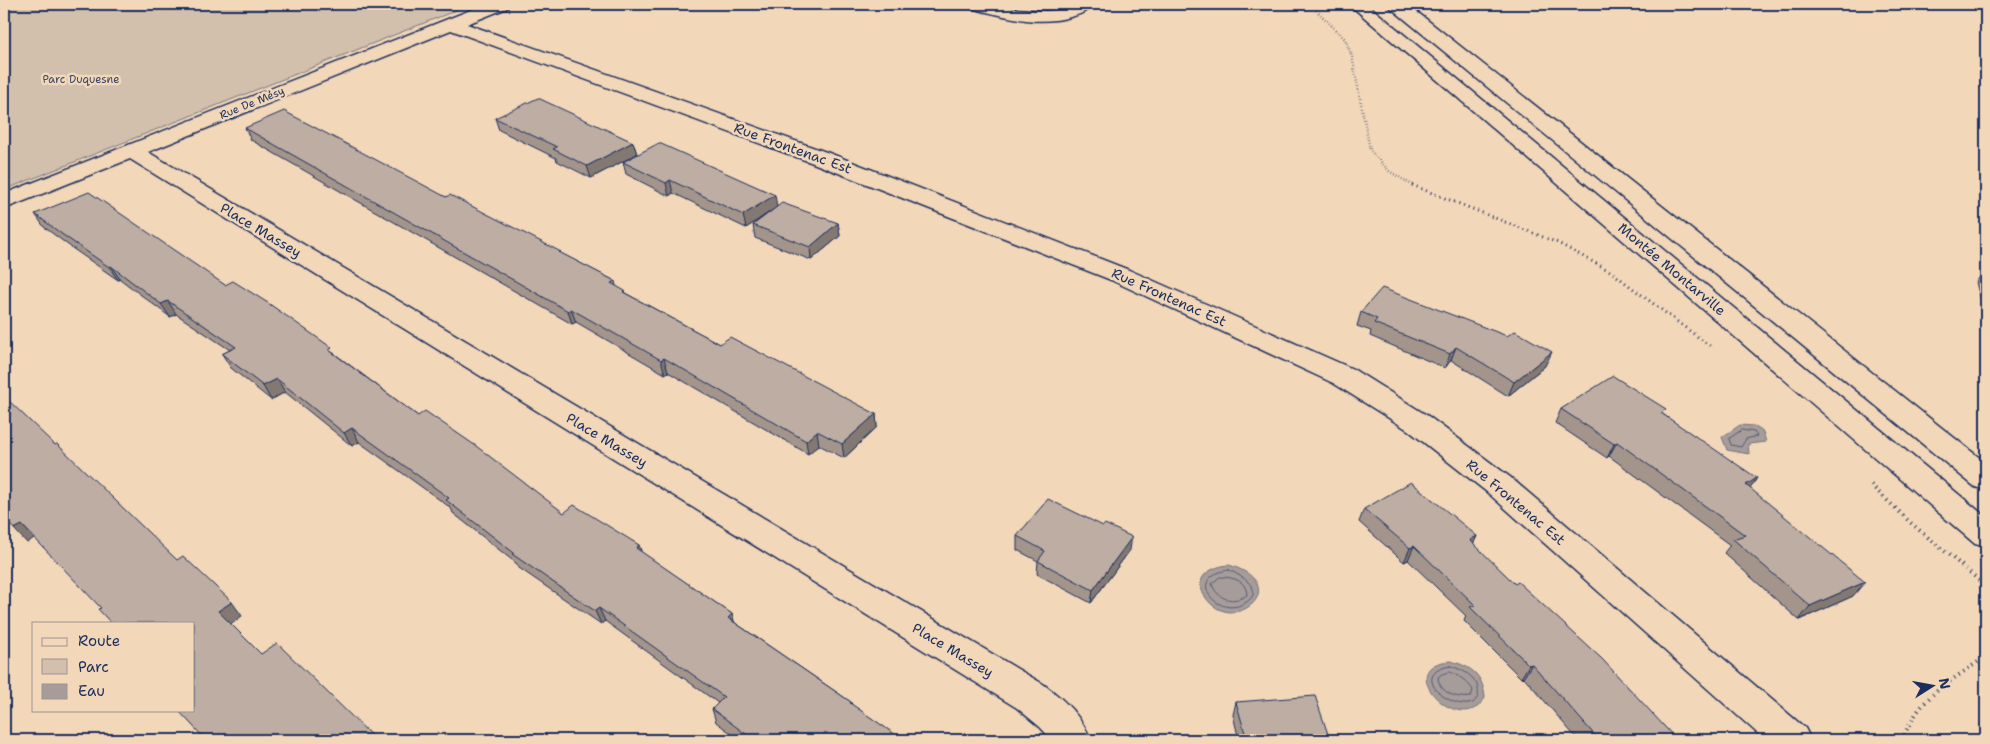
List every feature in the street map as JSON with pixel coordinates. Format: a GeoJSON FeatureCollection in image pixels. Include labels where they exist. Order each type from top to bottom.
{"type":"FeatureCollection","features":[{"type":"Feature","properties":{"kind":"street","name":"Rue De Mésy"},"geometry":{"type":"LineString","coordinates":[[4,202],[501,4]]}},
{"type":"Feature","properties":{"kind":"street"},"geometry":{"type":"LineString","coordinates":[[977,4],[1016,14],[1039,16],[1068,13],[1085,4]]}},
{"type":"Feature","properties":{"kind":"street","name":"Montée Montarville"},"geometry":{"type":"LineString","coordinates":[[1358,4],[1986,535]]}},
{"type":"Feature","properties":{"kind":"street"},"geometry":{"type":"LineString","coordinates":[[1397,4],[1986,479]]}},
{"type":"Feature","properties":{"kind":"street","name":"Rue Frontenac Est"},"geometry":{"type":"LineString","coordinates":[[450,24],[820,158],[1120,275],[1343,376],[1418,423],[1499,485],[1792,740]]}},
{"type":"Feature","properties":{"kind":"street","name":"Place Massey"},"geometry":{"type":"LineString","coordinates":[[131,151],[1030,696],[1049,709],[1066,728],[1072,740]]}},
{"type":"Feature","properties":{"kind":"path"},"geometry":{"type":"LineString","coordinates":[[1310,4],[1345,39],[1352,56],[1370,150],[1389,171],[1417,188],[1558,244],[1610,271],[1713,348]]}},
{"type":"Feature","properties":{"kind":"path"},"geometry":{"type":"LineString","coordinates":[[1868,482],[1912,523],[1986,586]]}},
{"type":"Feature","properties":{"kind":"path"},"geometry":{"type":"LineString","coordinates":[[1902,740],[1910,720],[1928,697],[1978,662],[1986,660]]}},
{"type":"Feature","properties":{"kind":"green space","name":"Parc Duquesne"},"geometry":{"type":"Polygon","coordinates":[[[4,4],[472,4],[4,190],[4,4]]]}},
{"type":"Feature","properties":{"kind":"water"},"geometry":{"type":"Polygon","coordinates":[[[1740,425],[1754,426],[1763,432],[1766,442],[1748,444],[1749,454],[1727,450],[1722,437],[1740,425]]]}},
{"type":"Feature","properties":{"kind":"water"},"geometry":{"type":"Polygon","coordinates":[[[1229,565],[1249,574],[1257,585],[1258,595],[1252,604],[1241,610],[1228,612],[1215,607],[1204,595],[1201,582],[1206,573],[1217,567],[1229,565]]]}},
{"type":"Feature","properties":{"kind":"water"},"geometry":{"type":"Polygon","coordinates":[[[1451,661],[1470,669],[1482,683],[1485,698],[1477,707],[1465,711],[1452,709],[1432,693],[1427,682],[1427,672],[1435,665],[1451,661]]]}},
{"type":"Feature","properties":{"kind":"building"},"geometry":{"type":"Polygon","coordinates":[[[538,98],[633,142],[587,166],[553,149],[557,147],[495,118],[538,98]]]}},
{"type":"Feature","properties":{"kind":"building"},"geometry":{"type":"Polygon","coordinates":[[[284,111],[446,197],[450,195],[561,252],[559,252],[615,281],[611,283],[625,291],[623,292],[720,344],[730,337],[876,414],[842,444],[817,431],[806,441],[664,358],[661,360],[571,309],[568,311],[245,128],[284,111]]]}},
{"type":"Feature","properties":{"kind":"building"},"geometry":{"type":"Polygon","coordinates":[[[659,143],[775,195],[743,215],[670,180],[666,183],[623,162],[659,143]]]}},
{"type":"Feature","properties":{"kind":"building"},"geometry":{"type":"Polygon","coordinates":[[[89,192],[225,285],[233,281],[268,303],[332,348],[329,350],[418,416],[425,411],[476,446],[564,513],[574,505],[639,545],[636,548],[732,614],[728,618],[903,740],[754,740],[712,709],[724,697],[599,608],[595,611],[512,554],[514,553],[446,500],[449,498],[352,428],[344,433],[277,379],[263,386],[222,354],[236,347],[168,301],[161,304],[111,266],[109,267],[35,214],[89,192]]]}},
{"type":"Feature","properties":{"kind":"building"},"geometry":{"type":"Polygon","coordinates":[[[782,203],[838,223],[810,247],[753,225],[782,203]]]}},
{"type":"Feature","properties":{"kind":"building"},"geometry":{"type":"Polygon","coordinates":[[[1382,288],[1507,336],[1515,331],[1552,352],[1514,382],[1456,347],[1450,354],[1374,323],[1377,319],[1361,312],[1382,288]]]}},
{"type":"Feature","properties":{"kind":"building"},"geometry":{"type":"Polygon","coordinates":[[[1613,376],[1666,409],[1661,413],[1757,478],[1746,485],[1865,582],[1810,606],[1733,539],[1745,535],[1617,442],[1614,444],[1561,409],[1613,376]]]}},
{"type":"Feature","properties":{"kind":"building"},"geometry":{"type":"Polygon","coordinates":[[[7,399],[55,445],[57,444],[177,560],[183,556],[232,602],[218,611],[261,654],[277,643],[376,740],[224,740],[221,737],[217,740],[206,740],[180,712],[195,712],[195,622],[110,622],[98,609],[101,608],[22,525],[14,529],[4,518],[4,401],[7,399]]]}},
{"type":"Feature","properties":{"kind":"building"},"geometry":{"type":"Polygon","coordinates":[[[1411,482],[1477,536],[1470,540],[1515,584],[1518,582],[1602,659],[1677,740],[1599,740],[1532,664],[1529,665],[1470,607],[1475,605],[1414,546],[1410,548],[1364,509],[1411,482]]]}},
{"type":"Feature","properties":{"kind":"building"},"geometry":{"type":"Polygon","coordinates":[[[1048,499],[1103,526],[1105,524],[1132,537],[1093,590],[1038,561],[1045,551],[1017,536],[1048,499]]]}},
{"type":"Feature","properties":{"kind":"building"},"geometry":{"type":"Polygon","coordinates":[[[1315,696],[1330,740],[1247,740],[1236,702],[1315,696]]]}},
{"type":"Feature","properties":{"kind":"building"},"geometry":{"type":"Polygon","coordinates":[[[916,736],[922,740],[912,740],[916,736]]]}}]}
